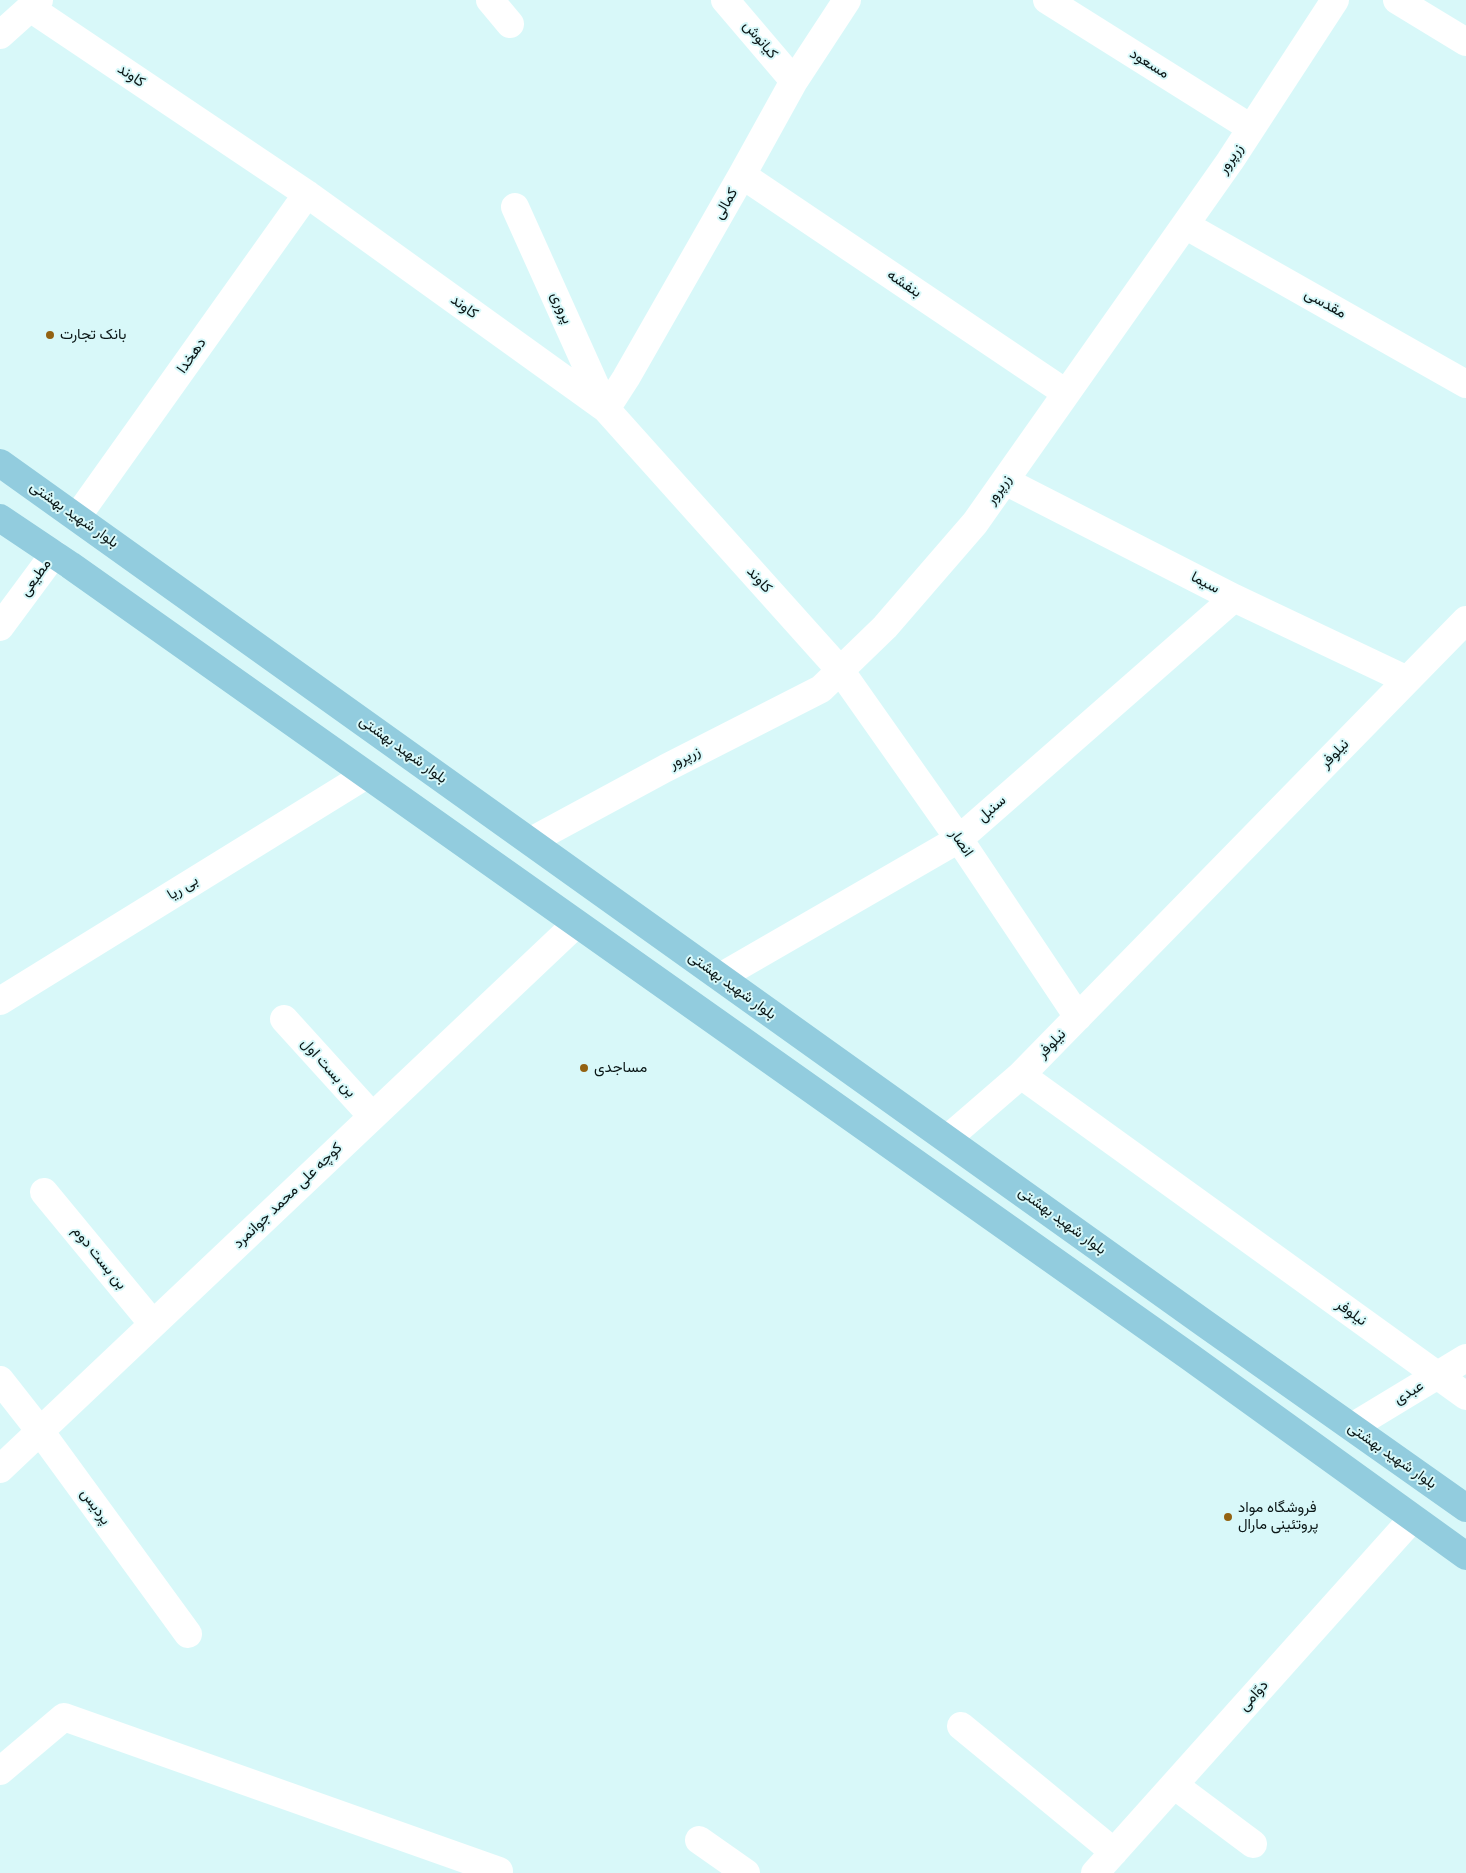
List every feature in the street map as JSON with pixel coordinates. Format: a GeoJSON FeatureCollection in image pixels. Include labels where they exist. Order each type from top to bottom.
{"type":"FeatureCollection","features":[{"type":"Feature","properties":{"kind":"main road","name":"بلوار شهید بهشتی"},"geometry":{"type":"LineString","coordinates":[[0,463],[1466,1508]]}},
{"type":"Feature","properties":{"kind":"main road"},"geometry":{"type":"LineString","coordinates":[[0,518],[54,554],[1190,1357],[1466,1556]]}},
{"type":"Feature","properties":{"kind":"street"},"geometry":{"type":"LineString","coordinates":[[490,0],[510,24]]}},
{"type":"Feature","properties":{"kind":"street","name":"کیانوش"},"geometry":{"type":"LineString","coordinates":[[725,0],[794,81]]}},
{"type":"Feature","properties":{"kind":"street","name":"کمالی"},"geometry":{"type":"LineString","coordinates":[[606,409],[626,378],[794,81],[847,0]]}},
{"type":"Feature","properties":{"kind":"street","name":"مسعود"},"geometry":{"type":"LineString","coordinates":[[1047,0],[1251,128]]}},
{"type":"Feature","properties":{"kind":"street","name":"زرپرور"},"geometry":{"type":"LineString","coordinates":[[531,841],[666,768],[821,689],[885,627],[975,523],[1185,225],[1335,0]]}},
{"type":"Feature","properties":{"kind":"street"},"geometry":{"type":"LineString","coordinates":[[1397,0],[1466,42]]}},
{"type":"Feature","properties":{"kind":"street"},"geometry":{"type":"LineString","coordinates":[[0,35],[35,4]]}},
{"type":"Feature","properties":{"kind":"street","name":"کاوند"},"geometry":{"type":"LineString","coordinates":[[35,4],[307,194],[606,409],[840,670]]}},
{"type":"Feature","properties":{"kind":"street","name":"بنفشه"},"geometry":{"type":"LineString","coordinates":[[742,175],[1066,393]]}},
{"type":"Feature","properties":{"kind":"street","name":"دهخدا"},"geometry":{"type":"LineString","coordinates":[[77,518],[307,194]]}},
{"type":"Feature","properties":{"kind":"street","name":"پروری"},"geometry":{"type":"LineString","coordinates":[[516,207],[606,409]]}},
{"type":"Feature","properties":{"kind":"street","name":"مقدسی"},"geometry":{"type":"LineString","coordinates":[[1185,225],[1466,384]]}},
{"type":"Feature","properties":{"kind":"street","name":"سیما"},"geometry":{"type":"LineString","coordinates":[[1005,481],[1234,598],[1407,680]]}},
{"type":"Feature","properties":{"kind":"street","name":"مطیعی"},"geometry":{"type":"LineString","coordinates":[[0,627],[54,554]]}},
{"type":"Feature","properties":{"kind":"street","name":"سنبل"},"geometry":{"type":"LineString","coordinates":[[720,977],[959,839],[1234,598]]}},
{"type":"Feature","properties":{"kind":"street","name":"نیلوفر"},"geometry":{"type":"LineString","coordinates":[[1466,620],[1022,1075],[1466,1396]]}},
{"type":"Feature","properties":{"kind":"street","name":"انصار"},"geometry":{"type":"LineString","coordinates":[[840,670],[959,839],[1078,1017]]}},
{"type":"Feature","properties":{"kind":"street","name":"بی ریا"},"geometry":{"type":"LineString","coordinates":[[0,1001],[366,775]]}},
{"type":"Feature","properties":{"kind":"street","name":"کوچه علی محمد جوانمرد"},"geometry":{"type":"LineString","coordinates":[[0,1469],[576,924]]}},
{"type":"Feature","properties":{"kind":"street","name":"بن بست اول"},"geometry":{"type":"LineString","coordinates":[[284,1019],[372,1116]]}},
{"type":"Feature","properties":{"kind":"street"},"geometry":{"type":"LineString","coordinates":[[947,1139],[1022,1075]]}},
{"type":"Feature","properties":{"kind":"street","name":"بن بست دوم"},"geometry":{"type":"LineString","coordinates":[[44,1192],[153,1324]]}},
{"type":"Feature","properties":{"kind":"street","name":"عبدی"},"geometry":{"type":"LineString","coordinates":[[1352,1427],[1466,1358]]}},
{"type":"Feature","properties":{"kind":"street","name":"پردیس"},"geometry":{"type":"LineString","coordinates":[[0,1380],[40,1431],[188,1634]]}},
{"type":"Feature","properties":{"kind":"street","name":"دوّامی"},"geometry":{"type":"LineString","coordinates":[[1095,1873],[1414,1518]]}},
{"type":"Feature","properties":{"kind":"street"},"geometry":{"type":"LineString","coordinates":[[0,1771],[64,1717],[499,1871]]}},
{"type":"Feature","properties":{"kind":"street"},"geometry":{"type":"LineString","coordinates":[[961,1726],[1114,1852]]}},
{"type":"Feature","properties":{"kind":"street"},"geometry":{"type":"LineString","coordinates":[[1174,1785],[1253,1844]]}},
{"type":"Feature","properties":{"kind":"street"},"geometry":{"type":"LineString","coordinates":[[699,1840],[746,1873]]}},
{"type":"Feature","properties":{"kind":"place","name":"بانک تجارت"},"geometry":{"type":"Point","coordinates":[50,335]}},
{"type":"Feature","properties":{"kind":"place","name":"مساجدی"},"geometry":{"type":"Point","coordinates":[584,1068]}},
{"type":"Feature","properties":{"kind":"place","name":"فروشگاه مواد پروتئینی مارال"},"geometry":{"type":"Point","coordinates":[1228,1517]}}]}
